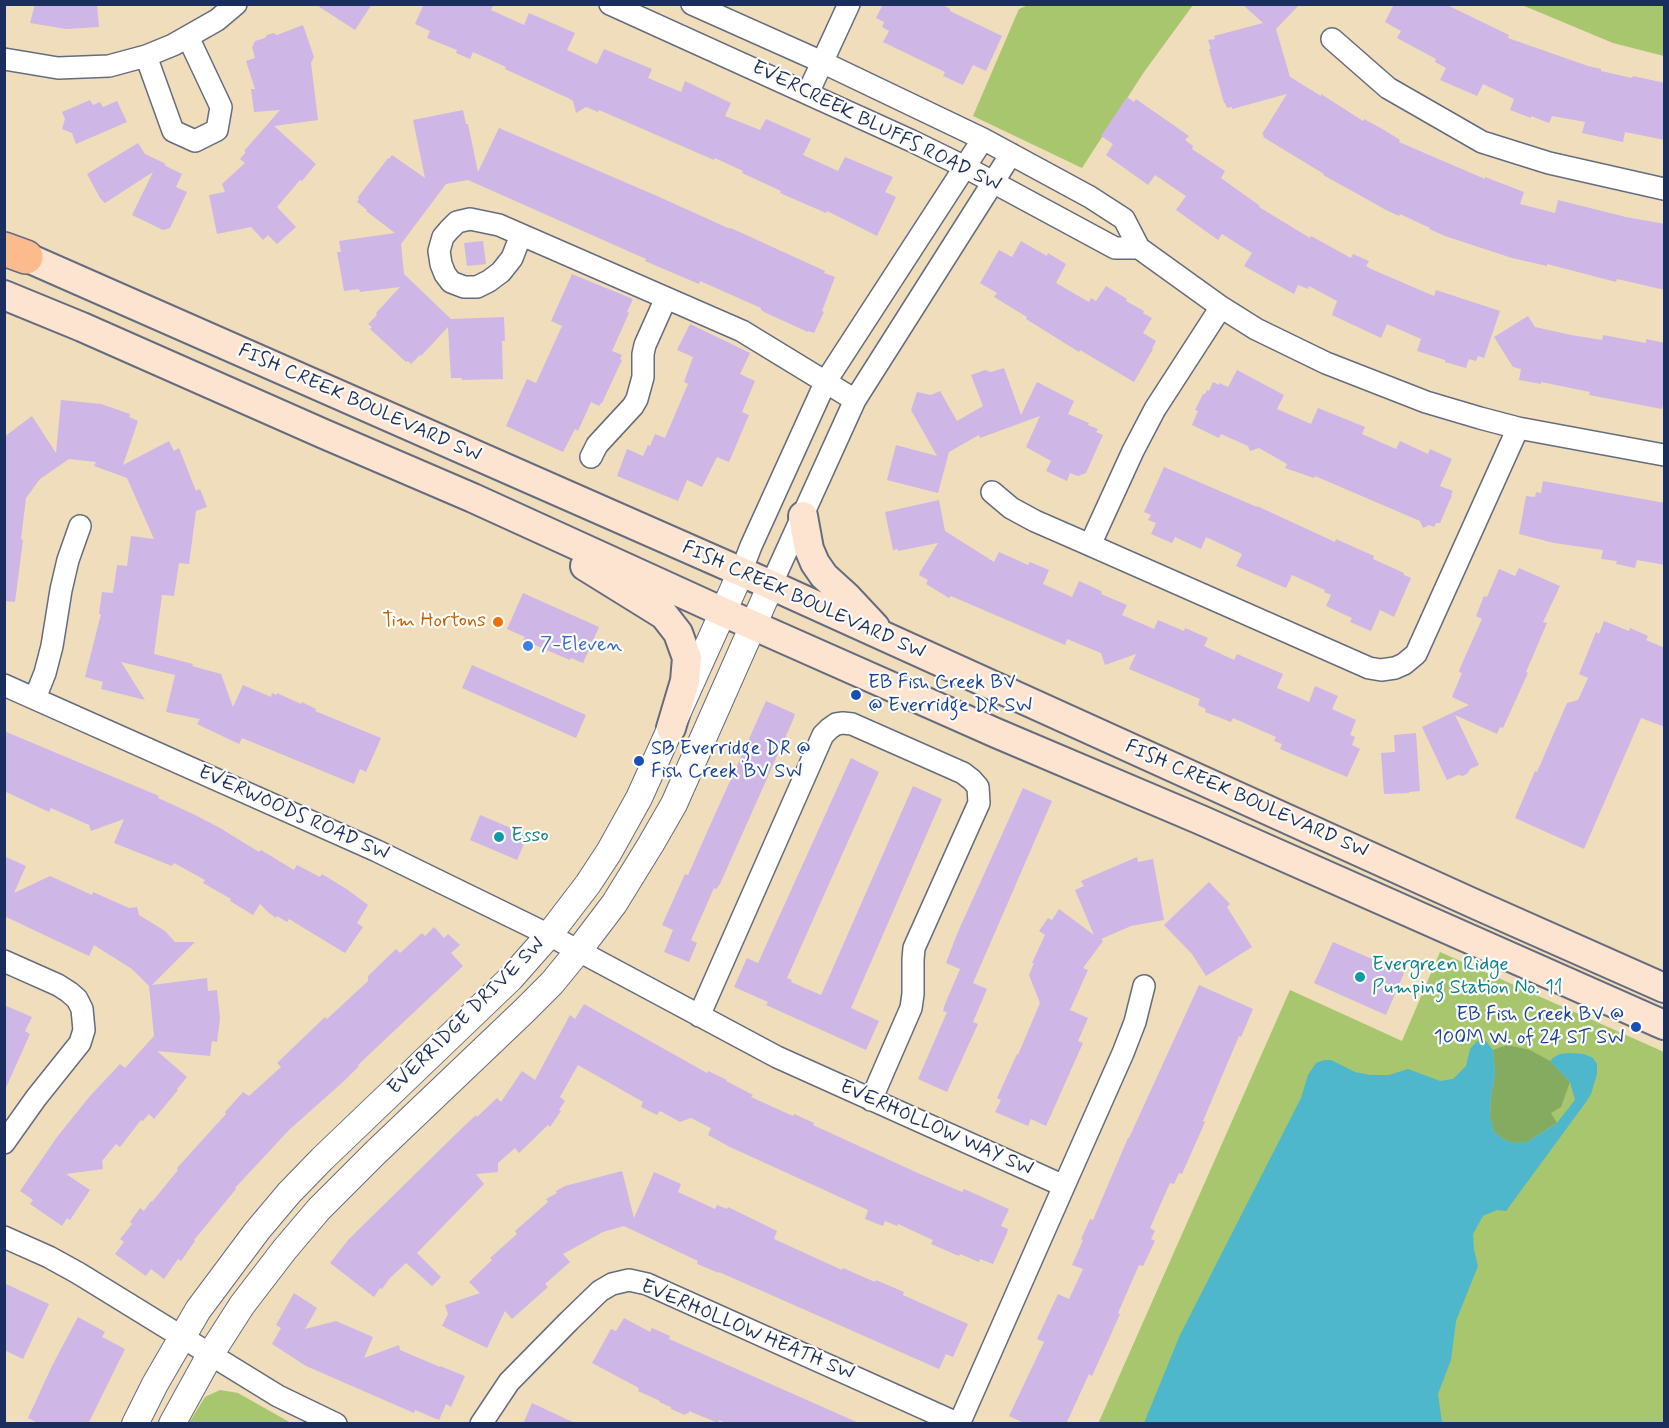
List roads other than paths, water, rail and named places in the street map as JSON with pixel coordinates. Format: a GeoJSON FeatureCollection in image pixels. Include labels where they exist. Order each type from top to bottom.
{"type":"FeatureCollection","features":[{"type":"Feature","properties":{"kind":"main road","name":"FISH CREEK BOULEVARD SW"},"geometry":{"type":"LineString","coordinates":[[12,252],[771,585],[1665,988]]}},
{"type":"Feature","properties":{"kind":"main road","name":"FISH CREEK BOULEVARD SW"},"geometry":{"type":"LineString","coordinates":[[4,296],[82,327],[473,498],[996,733],[1201,820],[1665,1025]]}},
{"type":"Feature","properties":{"kind":"main road"},"geometry":{"type":"LineString","coordinates":[[473,498],[664,615],[678,633],[687,658],[685,681],[671,728]]}},
{"type":"Feature","properties":{"kind":"main road"},"geometry":{"type":"LineString","coordinates":[[803,516],[809,549],[815,563],[824,576],[885,637]]}},
{"type":"Feature","properties":{"kind":"street"},"geometry":{"type":"LineString","coordinates":[[4,59],[58,68],[109,66],[146,56],[173,45],[217,20],[236,4]]}},
{"type":"Feature","properties":{"kind":"street","name":"EVERCREEK BLUFFS ROAD SW"},"geometry":{"type":"LineString","coordinates":[[610,4],[965,167],[1115,248],[1139,248]]}},
{"type":"Feature","properties":{"kind":"street","name":"EVERCREEK BLUFFS ROAD SW"},"geometry":{"type":"LineString","coordinates":[[692,4],[822,62],[983,139],[1090,197],[1124,219],[1139,248],[1221,307],[1285,344],[1326,363],[1426,402],[1518,428],[1665,455]]}},
{"type":"Feature","properties":{"kind":"street"},"geometry":{"type":"LineString","coordinates":[[808,93],[849,4]]}},
{"type":"Feature","properties":{"kind":"street"},"geometry":{"type":"LineString","coordinates":[[146,56],[173,131],[195,141],[217,130],[221,107],[188,37]]}},
{"type":"Feature","properties":{"kind":"street"},"geometry":{"type":"LineString","coordinates":[[1332,39],[1388,88],[1482,142],[1549,163],[1665,189]]}},
{"type":"Feature","properties":{"kind":"street"},"geometry":{"type":"LineString","coordinates":[[741,572],[826,381],[983,139]]}},
{"type":"Feature","properties":{"kind":"street"},"geometry":{"type":"LineString","coordinates":[[771,585],[855,400],[1011,154]]}},
{"type":"Feature","properties":{"kind":"street"},"geometry":{"type":"LineString","coordinates":[[522,235],[742,331],[855,400]]}},
{"type":"Feature","properties":{"kind":"street"},"geometry":{"type":"LineString","coordinates":[[591,457],[597,445],[637,399],[643,377],[645,345],[666,298]]}},
{"type":"Feature","properties":{"kind":"street"},"geometry":{"type":"LineString","coordinates":[[1090,545],[1155,409],[1221,307]]}},
{"type":"Feature","properties":{"kind":"street"},"geometry":{"type":"LineString","coordinates":[[992,492],[1011,507],[1035,521],[1369,669],[1381,670],[1404,664],[1416,654],[1518,428]]}},
{"type":"Feature","properties":{"kind":"street"},"geometry":{"type":"LineString","coordinates":[[35,698],[45,673],[68,560],[80,526]]}},
{"type":"Feature","properties":{"kind":"street","name":"EVERRIDGE DRIVE SW"},"geometry":{"type":"LineString","coordinates":[[135,1424],[154,1384],[204,1301],[257,1231],[289,1193],[353,1129],[511,978],[549,935],[588,884],[639,798],[741,572]]}},
{"type":"Feature","properties":{"kind":"street","name":"EVERRIDGE DRIVE SW"},"geometry":{"type":"LineString","coordinates":[[172,1424],[210,1354],[248,1297],[319,1209],[552,983],[614,904],[674,804],[771,585]]}},
{"type":"Feature","properties":{"kind":"street","name":"EVERWOODS ROAD SW"},"geometry":{"type":"LineString","coordinates":[[4,685],[377,851],[579,950]]}},
{"type":"Feature","properties":{"kind":"street"},"geometry":{"type":"LineString","coordinates":[[699,1016],[823,735],[828,729],[836,724],[852,724],[963,773],[978,787],[979,803],[914,948],[911,1008],[871,1101]]}},
{"type":"Feature","properties":{"kind":"street","name":"EVERHOLLOW WAY SW"},"geometry":{"type":"LineString","coordinates":[[579,950],[777,1057],[1064,1186]]}},
{"type":"Feature","properties":{"kind":"street"},"geometry":{"type":"LineString","coordinates":[[1565,981],[1578,950]]}},
{"type":"Feature","properties":{"kind":"street"},"geometry":{"type":"LineString","coordinates":[[4,961],[69,992],[77,999],[82,1009],[84,1030],[80,1043],[4,1143]]}},
{"type":"Feature","properties":{"kind":"street"},"geometry":{"type":"LineString","coordinates":[[959,1424],[1123,1053],[1135,1022],[1144,986]]}},
{"type":"Feature","properties":{"kind":"street"},"geometry":{"type":"LineString","coordinates":[[353,1129],[375,1153]]}},
{"type":"Feature","properties":{"kind":"street"},"geometry":{"type":"LineString","coordinates":[[4,1237],[78,1273],[278,1396],[336,1424]]}},
{"type":"Feature","properties":{"kind":"street","name":"EVERHOLLOW HEATH SW"},"geometry":{"type":"LineString","coordinates":[[481,1424],[509,1382],[569,1321],[600,1291],[612,1284],[629,1280],[648,1284],[959,1424]]}},
{"type":"Feature","properties":{"kind":"water"},"geometry":{"type":"Polygon","coordinates":[[[1477,1041],[1486,1041],[1493,1050],[1495,1074],[1490,1116],[1494,1132],[1513,1143],[1527,1142],[1556,1124],[1575,1100],[1570,1082],[1550,1061],[1553,1058],[1560,1054],[1584,1054],[1593,1058],[1597,1064],[1597,1074],[1586,1102],[1506,1211],[1497,1210],[1483,1216],[1473,1234],[1478,1266],[1456,1321],[1451,1360],[1438,1394],[1442,1423],[1144,1423],[1180,1335],[1301,1098],[1308,1075],[1316,1063],[1331,1060],[1355,1072],[1370,1075],[1389,1075],[1408,1069],[1440,1081],[1453,1079],[1466,1066],[1470,1049],[1477,1041]]]}},
{"type":"Feature","properties":{"kind":"place","name":"Tim Hortons"},"geometry":{"type":"Point","coordinates":[498,622]}},
{"type":"Feature","properties":{"kind":"place","name":"7-Eleven"},"geometry":{"type":"Point","coordinates":[528,646]}},
{"type":"Feature","properties":{"kind":"place","name":"EB Fish Creek BV @ Everridge DR SW"},"geometry":{"type":"Point","coordinates":[856,695]}},
{"type":"Feature","properties":{"kind":"place","name":"SB Everridge DR @ Fish Creek BV SW"},"geometry":{"type":"Point","coordinates":[639,761]}},
{"type":"Feature","properties":{"kind":"place","name":"Esso"},"geometry":{"type":"Point","coordinates":[499,837]}},
{"type":"Feature","properties":{"kind":"place","name":"Evergreen Ridge Pumping Station No. 11"},"geometry":{"type":"Point","coordinates":[1360,977]}},
{"type":"Feature","properties":{"kind":"place","name":"EB Fish Creek BV @ 100M W. of 24 ST SW"},"geometry":{"type":"Point","coordinates":[1636,1027]}}]}
